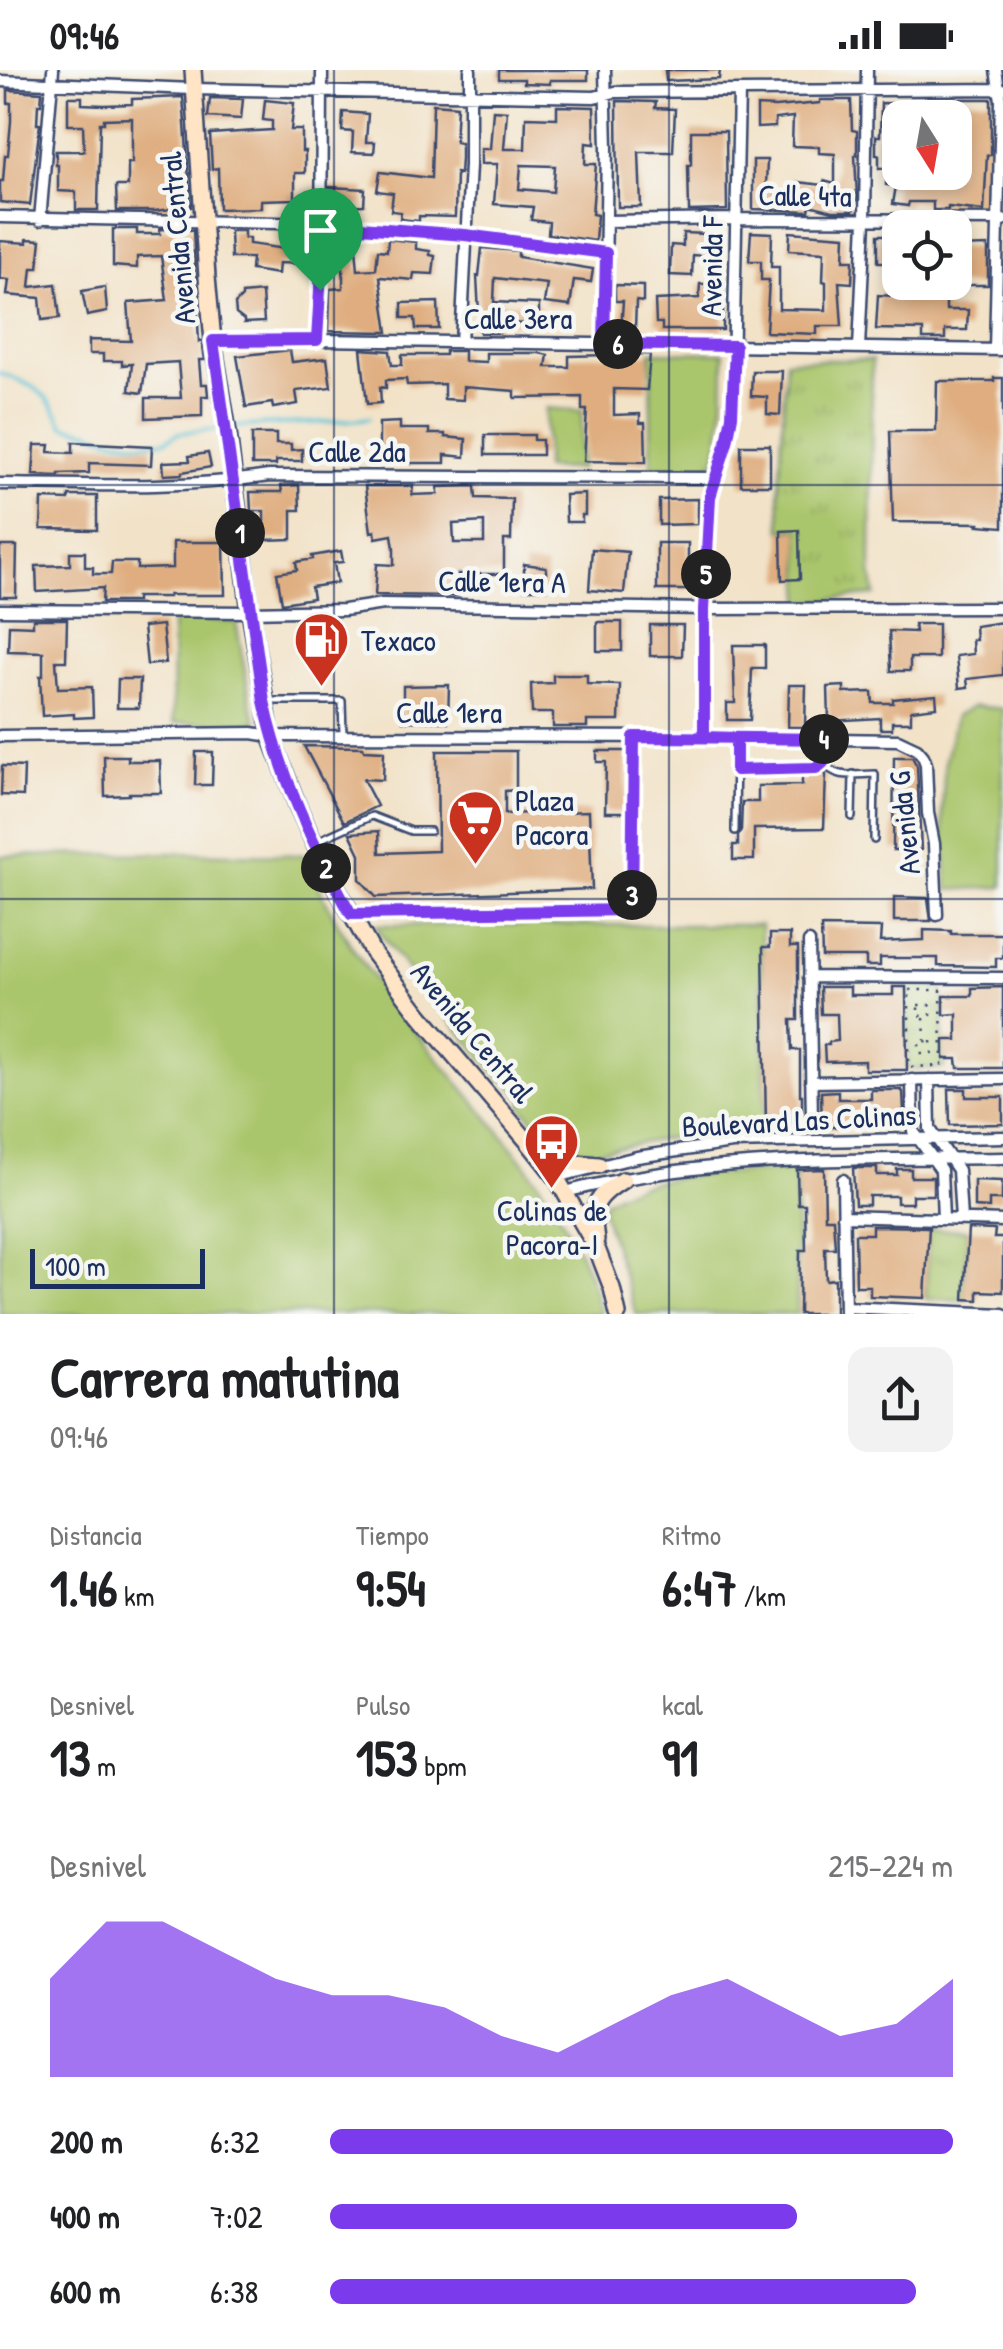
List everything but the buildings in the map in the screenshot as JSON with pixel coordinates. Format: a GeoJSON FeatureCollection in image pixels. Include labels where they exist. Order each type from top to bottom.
{"type":"FeatureCollection","features":[{"type":"Feature","properties":{"kind":"street","name":"Avenida Central"},"geometry":{"type":"LineString","coordinates":[[193,70],[213,341],[250,612],[272,736],[314,842],[373,953],[530,1142],[560,1185],[596,1249],[618,1314]]}},
{"type":"Feature","properties":{"kind":"street"},"geometry":{"type":"LineString","coordinates":[[317,340],[322,70]]}},
{"type":"Feature","properties":{"kind":"street"},"geometry":{"type":"LineString","coordinates":[[460,343],[470,165],[470,70]]}},
{"type":"Feature","properties":{"kind":"street"},"geometry":{"type":"LineString","coordinates":[[604,344],[605,70]]}},
{"type":"Feature","properties":{"kind":"street"},"geometry":{"type":"LineString","coordinates":[[859,348],[867,70]]}},
{"type":"Feature","properties":{"kind":"street"},"geometry":{"type":"LineString","coordinates":[[996,70],[1001,89],[999,350]]}},
{"type":"Feature","properties":{"kind":"street"},"geometry":{"type":"LineString","coordinates":[[40,220],[52,76]]}},
{"type":"Feature","properties":{"kind":"street"},"geometry":{"type":"LineString","coordinates":[[0,80],[52,76],[193,89],[594,98],[615,92],[1001,89]]}},
{"type":"Feature","properties":{"kind":"street","name":"Avenida F"},"geometry":{"type":"LineString","coordinates":[[704,737],[704,610],[710,497],[732,416],[739,92]]}},
{"type":"Feature","properties":{"kind":"street"},"geometry":{"type":"LineString","coordinates":[[0,218],[321,224],[465,235],[606,253]]}},
{"type":"Feature","properties":{"kind":"street","name":"Calle 4ta"},"geometry":{"type":"LineString","coordinates":[[606,221],[1000,220]]}},
{"type":"Feature","properties":{"kind":"street","name":"Calle 3era"},"geometry":{"type":"LineString","coordinates":[[213,341],[999,350]]}},
{"type":"Feature","properties":{"kind":"street","name":"Calle 2da"},"geometry":{"type":"LineString","coordinates":[[0,484],[112,486],[268,476],[715,478]]}},
{"type":"Feature","properties":{"kind":"street","name":"Calle 1era A"},"geometry":{"type":"LineString","coordinates":[[0,610],[250,612],[344,610],[383,604],[704,610],[1003,608]]}},
{"type":"Feature","properties":{"kind":"street","name":"Calle 1era"},"geometry":{"type":"LineString","coordinates":[[0,736],[252,733],[898,740]]}},
{"type":"Feature","properties":{"kind":"street","name":"Avenida G"},"geometry":{"type":"LineString","coordinates":[[898,740],[916,749],[926,764],[937,915]]}},
{"type":"Feature","properties":{"kind":"street"},"geometry":{"type":"LineString","coordinates":[[809,942],[812,1121]]}},
{"type":"Feature","properties":{"kind":"street"},"geometry":{"type":"LineString","coordinates":[[810,977],[924,984],[1003,978]]}},
{"type":"Feature","properties":{"kind":"street"},"geometry":{"type":"LineString","coordinates":[[811,1082],[1003,1078]]}},
{"type":"Feature","properties":{"kind":"street"},"geometry":{"type":"LineString","coordinates":[[912,1080],[912,1131],[940,1170],[943,1219]]}},
{"type":"Feature","properties":{"kind":"street"},"geometry":{"type":"LineString","coordinates":[[928,1080],[930,1128],[958,1170],[961,1219]]}},
{"type":"Feature","properties":{"kind":"street","name":"Boulevard Las Colinas"},"geometry":{"type":"LineString","coordinates":[[560,1185],[599,1165],[732,1143],[1003,1137]]}},
{"type":"Feature","properties":{"kind":"street"},"geometry":{"type":"LineString","coordinates":[[530,1142],[563,1162],[599,1165]]}},
{"type":"Feature","properties":{"kind":"street"},"geometry":{"type":"LineString","coordinates":[[732,1143],[734,1164]]}},
{"type":"Feature","properties":{"kind":"street","name":"Boulevard Las Colinas"},"geometry":{"type":"LineString","coordinates":[[560,1185],[734,1164],[1003,1158]]}},
{"type":"Feature","properties":{"kind":"street"},"geometry":{"type":"LineString","coordinates":[[596,1249],[593,1221],[597,1200],[623,1180]]}},
{"type":"Feature","properties":{"kind":"street"},"geometry":{"type":"LineString","coordinates":[[843,1180],[845,1311],[1003,1314]]}},
{"type":"Feature","properties":{"kind":"street"},"geometry":{"type":"LineString","coordinates":[[844,1216],[1003,1220]]}},
{"type":"Feature","properties":{"kind":"lane"},"geometry":{"type":"LineString","coordinates":[[264,701],[342,701],[343,736]]}},
{"type":"Feature","properties":{"kind":"lane"},"geometry":{"type":"LineString","coordinates":[[351,914],[632,910],[634,737]]}},
{"type":"Feature","properties":{"kind":"lane"},"geometry":{"type":"LineString","coordinates":[[735,831],[736,738]]}},
{"type":"Feature","properties":{"kind":"lane"},"geometry":{"type":"LineString","coordinates":[[830,739],[825,763],[829,771],[875,774],[874,840]]}},
{"type":"Feature","properties":{"kind":"lane"},"geometry":{"type":"LineString","coordinates":[[736,770],[816,768],[825,763]]}},
{"type":"Feature","properties":{"kind":"lane"},"geometry":{"type":"LineString","coordinates":[[852,817],[853,774]]}},
{"type":"Feature","properties":{"kind":"lane"},"geometry":{"type":"LineString","coordinates":[[314,842],[372,816],[411,831],[430,831]]}},
{"type":"Feature","properties":{"kind":"path"},"geometry":{"type":"LineString","coordinates":[[924,984],[942,990],[942,1066],[926,1066],[910,1067],[909,990],[924,984]]}},
{"type":"Feature","properties":{"kind":"path"},"geometry":{"type":"LineString","coordinates":[[924,1016],[925,1041]]}},
{"type":"Feature","properties":{"kind":"path"},"geometry":{"type":"LineString","coordinates":[[926,1066],[928,1080]]}},
{"type":"Feature","properties":{"kind":"green space"},"geometry":{"type":"Polygon","coordinates":[[[651,352],[724,353],[718,448],[715,461],[704,468],[651,467],[651,352]]]}},
{"type":"Feature","properties":{"kind":"green space"},"geometry":{"type":"Polygon","coordinates":[[[786,360],[872,360],[871,572],[875,595],[802,602],[799,530],[781,529],[779,492],[786,360]]]}},
{"type":"Feature","properties":{"kind":"green space"},"geometry":{"type":"Polygon","coordinates":[[[546,408],[582,411],[580,469],[545,468],[546,408]]]}},
{"type":"Feature","properties":{"kind":"green space"},"geometry":{"type":"Polygon","coordinates":[[[172,618],[236,622],[257,723],[173,723],[172,618]]]}},
{"type":"Feature","properties":{"kind":"green space"},"geometry":{"type":"Polygon","coordinates":[[[974,706],[1003,709],[1003,887],[948,890],[942,811],[945,760],[956,716],[974,706]]]}},
{"type":"Feature","properties":{"kind":"green space"},"geometry":{"type":"Polygon","coordinates":[[[305,855],[337,922],[371,975],[503,1136],[551,1202],[589,1274],[601,1314],[0,1314],[0,856],[305,855]]]}},
{"type":"Feature","properties":{"kind":"green space"},"geometry":{"type":"Polygon","coordinates":[[[377,925],[761,925],[765,1129],[669,1138],[595,1152],[557,1148],[521,1105],[524,1101],[501,1080],[407,969],[377,925]]]}},
{"type":"Feature","properties":{"kind":"green space"},"geometry":{"type":"Polygon","coordinates":[[[908,988],[943,988],[944,1068],[908,1069],[908,988]]]}},
{"type":"Feature","properties":{"kind":"green space"},"geometry":{"type":"Polygon","coordinates":[[[796,1170],[797,1314],[636,1314],[602,1209],[604,1202],[643,1184],[668,1179],[796,1170]]]}},
{"type":"Feature","properties":{"kind":"green space"},"geometry":{"type":"Polygon","coordinates":[[[929,1229],[967,1230],[964,1300],[926,1299],[929,1229]]]}},
{"type":"Feature","properties":{"kind":"waterway"},"geometry":{"type":"LineString","coordinates":[[0,373],[39,391],[64,426],[110,439],[165,441],[179,433],[225,428]]}},
{"type":"Feature","properties":{"kind":"waterway"},"geometry":{"type":"LineString","coordinates":[[234,427],[369,418]]}},
{"type":"Feature","properties":{"kind":"place","name":"Texaco"},"geometry":{"type":"Point","coordinates":[322,689]}},
{"type":"Feature","properties":{"kind":"place","name":"Plaza Pacora"},"geometry":{"type":"Point","coordinates":[476,866]}},
{"type":"Feature","properties":{"kind":"place","name":"Colinas de Pacora-I"},"geometry":{"type":"Point","coordinates":[552,1191]}},
{"type":"Feature","properties":{"kind":"route"},"geometry":{"type":"LineString","coordinates":[[320,290],[317,340],[213,341],[264,701],[272,736],[298,807],[326,869],[351,914],[632,910],[634,737],[704,737],[830,739],[828,753],[825,763],[816,768],[736,770],[736,738],[704,737],[704,610],[710,497],[732,416],[735,346],[604,344],[606,253],[465,235],[321,224],[320,290]]}}]}
